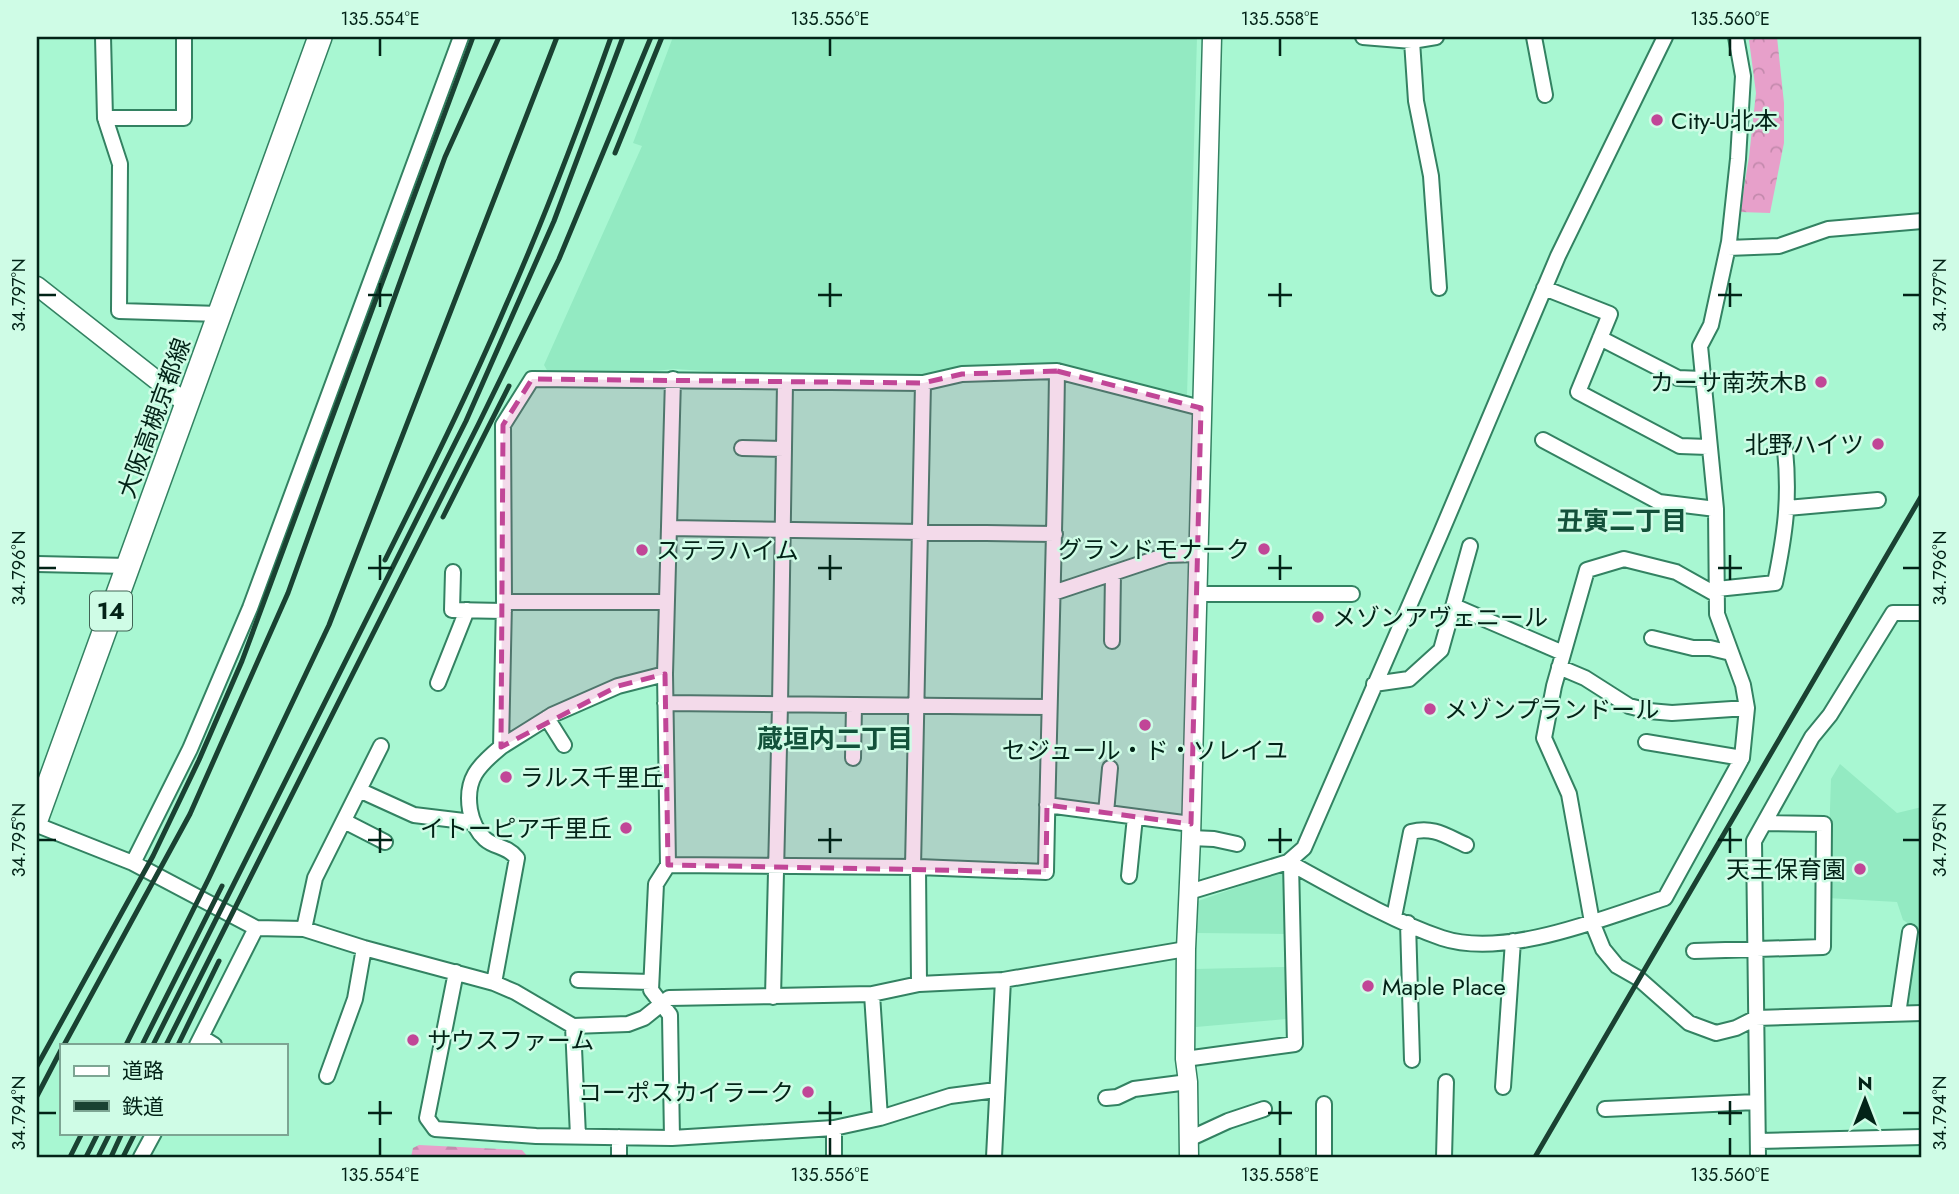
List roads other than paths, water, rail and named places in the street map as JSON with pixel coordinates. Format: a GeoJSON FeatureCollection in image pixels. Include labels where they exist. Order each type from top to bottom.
{"type":"FeatureCollection","features":[{"type":"Feature","properties":{"kind":"main road","name":"大阪高槻京都線"},"geometry":{"type":"LineString","coordinates":[[37,817],[320,37]]}},
{"type":"Feature","properties":{"kind":"street"},"geometry":{"type":"LineString","coordinates":[[103,37],[105,118],[120,164],[118,311],[220,314]]}},
{"type":"Feature","properties":{"kind":"street"},"geometry":{"type":"LineString","coordinates":[[105,118],[184,118],[184,37]]}},
{"type":"Feature","properties":{"kind":"street"},"geometry":{"type":"LineString","coordinates":[[133,863],[190,749],[250,608],[461,37]]}},
{"type":"Feature","properties":{"kind":"street"},"geometry":{"type":"LineString","coordinates":[[1189,1157],[1185,1059],[1186,948],[1212,37]]}},
{"type":"Feature","properties":{"kind":"street"},"geometry":{"type":"LineString","coordinates":[[1363,37],[1412,41],[1436,37]]}},
{"type":"Feature","properties":{"kind":"street"},"geometry":{"type":"LineString","coordinates":[[1534,37],[1545,95]]}},
{"type":"Feature","properties":{"kind":"street"},"geometry":{"type":"LineString","coordinates":[[1189,892],[1289,862],[1304,848],[1558,256],[1665,37]]}},
{"type":"Feature","properties":{"kind":"street"},"geometry":{"type":"LineString","coordinates":[[1289,862],[1401,920],[1444,939],[1479,943],[1547,936],[1665,898],[1742,758],[1747,708],[1743,685],[1717,614],[1716,509],[1700,346],[1712,325],[1728,248],[1738,159],[1743,75],[1736,37]]}},
{"type":"Feature","properties":{"kind":"street"},"geometry":{"type":"LineString","coordinates":[[1412,41],[1416,101],[1431,176],[1439,288]]}},
{"type":"Feature","properties":{"kind":"street"},"geometry":{"type":"LineString","coordinates":[[1728,248],[1779,246],[1828,229],[1922,221]]}},
{"type":"Feature","properties":{"kind":"street"},"geometry":{"type":"LineString","coordinates":[[37,286],[187,404]]}},
{"type":"Feature","properties":{"kind":"street"},"geometry":{"type":"LineString","coordinates":[[1544,288],[1609,314],[1578,392],[1680,446],[1708,447]]}},
{"type":"Feature","properties":{"kind":"street"},"geometry":{"type":"LineString","coordinates":[[1600,338],[1678,378],[1702,379]]}},
{"type":"Feature","properties":{"kind":"street"},"geometry":{"type":"LineString","coordinates":[[501,747],[504,606],[503,425],[532,379],[923,383],[962,374],[1057,371],[1201,408]]}},
{"type":"Feature","properties":{"kind":"street"},"geometry":{"type":"LineString","coordinates":[[668,865],[916,867],[1046,872],[1057,371]]}},
{"type":"Feature","properties":{"kind":"street"},"geometry":{"type":"LineString","coordinates":[[672,1138],[670,1014],[651,990],[651,982],[656,884],[668,865],[665,674],[673,379]]}},
{"type":"Feature","properties":{"kind":"street"},"geometry":{"type":"LineString","coordinates":[[773,997],[785,383]]}},
{"type":"Feature","properties":{"kind":"street"},"geometry":{"type":"LineString","coordinates":[[919,984],[916,706],[923,383]]}},
{"type":"Feature","properties":{"kind":"street"},"geometry":{"type":"LineString","coordinates":[[1543,440],[1659,502],[1716,509]]}},
{"type":"Feature","properties":{"kind":"street"},"geometry":{"type":"LineString","coordinates":[[741,448],[784,449]]}},
{"type":"Feature","properties":{"kind":"street"},"geometry":{"type":"LineString","coordinates":[[1785,449],[1788,496],[1784,537],[1775,583],[1717,592],[1676,572],[1624,559],[1587,570],[1561,660],[1544,738],[1569,794],[1592,922],[1603,949],[1617,966],[1638,978],[1689,1023],[1716,1033],[1736,1028],[1756,1018],[1922,1013]]}},
{"type":"Feature","properties":{"kind":"street"},"geometry":{"type":"LineString","coordinates":[[1787,508],[1878,500]]}},
{"type":"Feature","properties":{"kind":"street"},"geometry":{"type":"LineString","coordinates":[[669,528],[1055,534]]}},
{"type":"Feature","properties":{"kind":"street"},"geometry":{"type":"LineString","coordinates":[[1374,684],[1409,679],[1441,650],[1470,546]]}},
{"type":"Feature","properties":{"kind":"street"},"geometry":{"type":"LineString","coordinates":[[1053,593],[1167,555],[1197,554]]}},
{"type":"Feature","properties":{"kind":"street"},"geometry":{"type":"LineString","coordinates":[[37,564],[128,566]]}},
{"type":"Feature","properties":{"kind":"street"},"geometry":{"type":"LineString","coordinates":[[453,572],[452,610],[504,606],[667,603]]}},
{"type":"Feature","properties":{"kind":"street"},"geometry":{"type":"LineString","coordinates":[[1112,641],[1113,573]]}},
{"type":"Feature","properties":{"kind":"street"},"geometry":{"type":"LineString","coordinates":[[1196,594],[1352,594]]}},
{"type":"Feature","properties":{"kind":"street"},"geometry":{"type":"LineString","coordinates":[[1454,606],[1561,660],[1629,706],[1672,713],[1747,708]]}},
{"type":"Feature","properties":{"kind":"street"},"geometry":{"type":"LineString","coordinates":[[438,683],[467,610]]}},
{"type":"Feature","properties":{"kind":"street"},"geometry":{"type":"LineString","coordinates":[[1758,1157],[1754,841],[1812,737],[1830,715],[1893,613],[1922,613]]}},
{"type":"Feature","properties":{"kind":"street"},"geometry":{"type":"LineString","coordinates":[[1652,638],[1693,648],[1710,648],[1731,653]]}},
{"type":"Feature","properties":{"kind":"street"},"geometry":{"type":"LineString","coordinates":[[494,983],[517,858],[510,850],[486,840],[472,822],[467,792],[481,763],[547,718],[618,686],[665,674]]}},
{"type":"Feature","properties":{"kind":"street"},"geometry":{"type":"LineString","coordinates":[[666,703],[1048,708]]}},
{"type":"Feature","properties":{"kind":"street"},"geometry":{"type":"LineString","coordinates":[[853,758],[854,706]]}},
{"type":"Feature","properties":{"kind":"street"},"geometry":{"type":"LineString","coordinates":[[547,718],[564,745]]}},
{"type":"Feature","properties":{"kind":"street"},"geometry":{"type":"LineString","coordinates":[[1646,742],[1742,758]]}},
{"type":"Feature","properties":{"kind":"street"},"geometry":{"type":"LineString","coordinates":[[304,929],[315,878],[381,746]]}},
{"type":"Feature","properties":{"kind":"street"},"geometry":{"type":"LineString","coordinates":[[1106,813],[1110,768]]}},
{"type":"Feature","properties":{"kind":"street"},"geometry":{"type":"LineString","coordinates":[[359,790],[414,816],[472,822]]}},
{"type":"Feature","properties":{"kind":"street"},"geometry":{"type":"LineString","coordinates":[[1047,805],[1135,817],[1237,844]]}},
{"type":"Feature","properties":{"kind":"street"},"geometry":{"type":"LineString","coordinates":[[1129,876],[1135,817]]}},
{"type":"Feature","properties":{"kind":"street"},"geometry":{"type":"LineString","coordinates":[[344,821],[385,842]]}},
{"type":"Feature","properties":{"kind":"street"},"geometry":{"type":"LineString","coordinates":[[1694,951],[1823,947],[1824,824],[1764,823]]}},
{"type":"Feature","properties":{"kind":"street"},"geometry":{"type":"LineString","coordinates":[[37,825],[133,863],[256,928],[304,929],[494,983],[573,1026],[628,1024],[644,1018],[669,998],[873,994],[919,984],[1003,980],[1186,948]]}},
{"type":"Feature","properties":{"kind":"street"},"geometry":{"type":"LineString","coordinates":[[1412,1060],[1401,920],[1411,832],[1434,830],[1466,845]]}},
{"type":"Feature","properties":{"kind":"street"},"geometry":{"type":"LineString","coordinates":[[1185,1059],[1295,1044],[1289,862]]}},
{"type":"Feature","properties":{"kind":"street"},"geometry":{"type":"LineString","coordinates":[[199,1041],[256,928]]}},
{"type":"Feature","properties":{"kind":"street"},"geometry":{"type":"LineString","coordinates":[[1898,1014],[1910,932]]}},
{"type":"Feature","properties":{"kind":"street"},"geometry":{"type":"LineString","coordinates":[[1503,1087],[1513,941]]}},
{"type":"Feature","properties":{"kind":"street"},"geometry":{"type":"LineString","coordinates":[[327,1076],[355,999],[364,948]]}},
{"type":"Feature","properties":{"kind":"street"},"geometry":{"type":"LineString","coordinates":[[456,972],[426,1118],[435,1129],[672,1138],[834,1128],[880,1118],[950,1096],[996,1090]]}},
{"type":"Feature","properties":{"kind":"street"},"geometry":{"type":"LineString","coordinates":[[578,980],[651,982]]}},
{"type":"Feature","properties":{"kind":"street"},"geometry":{"type":"LineString","coordinates":[[994,1157],[1003,980]]}},
{"type":"Feature","properties":{"kind":"street"},"geometry":{"type":"LineString","coordinates":[[873,994],[880,1118]]}},
{"type":"Feature","properties":{"kind":"street"},"geometry":{"type":"LineString","coordinates":[[573,1026],[578,1136]]}},
{"type":"Feature","properties":{"kind":"street"},"geometry":{"type":"LineString","coordinates":[[1106,1098],[1117,1097],[1134,1089],[1188,1082]]}},
{"type":"Feature","properties":{"kind":"street"},"geometry":{"type":"LineString","coordinates":[[1444,1157],[1446,1082]]}},
{"type":"Feature","properties":{"kind":"street"},"geometry":{"type":"LineString","coordinates":[[1605,1109],[1756,1102]]}},
{"type":"Feature","properties":{"kind":"street"},"geometry":{"type":"LineString","coordinates":[[1324,1104],[1324,1157]]}},
{"type":"Feature","properties":{"kind":"street"},"geometry":{"type":"LineString","coordinates":[[1189,1139],[1228,1121],[1264,1109]]}},
{"type":"Feature","properties":{"kind":"street"},"geometry":{"type":"LineString","coordinates":[[834,1128],[834,1157]]}},
{"type":"Feature","properties":{"kind":"street"},"geometry":{"type":"LineString","coordinates":[[141,1157],[153,1134]]}},
{"type":"Feature","properties":{"kind":"street"},"geometry":{"type":"LineString","coordinates":[[619,1137],[619,1157]]}},
{"type":"Feature","properties":{"kind":"street"},"geometry":{"type":"LineString","coordinates":[[1758,1141],[1922,1137]]}},
{"type":"Feature","properties":{"kind":"railway"},"geometry":{"type":"LineString","coordinates":[[37,1066],[153,856],[242,661],[473,37]]}},
{"type":"Feature","properties":{"kind":"railway"},"geometry":{"type":"LineString","coordinates":[[65,1044],[190,814],[288,593],[445,157],[499,37]]}},
{"type":"Feature","properties":{"kind":"railway"},"geometry":{"type":"LineString","coordinates":[[126,1044],[329,625],[557,37]]}},
{"type":"Feature","properties":{"kind":"railway"},"geometry":{"type":"LineString","coordinates":[[385,560],[492,337],[561,172],[611,37]]}},
{"type":"Feature","properties":{"kind":"railway"},"geometry":{"type":"LineString","coordinates":[[154,1044],[466,421],[554,221],[623,37]]}},
{"type":"Feature","properties":{"kind":"railway"},"geometry":{"type":"LineString","coordinates":[[167,1044],[559,259],[651,37]]}},
{"type":"Feature","properties":{"kind":"railway"},"geometry":{"type":"LineString","coordinates":[[615,153],[662,37]]}},
{"type":"Feature","properties":{"kind":"railway"},"geometry":{"type":"LineString","coordinates":[[443,517],[509,386]]}},
{"type":"Feature","properties":{"kind":"railway"},"geometry":{"type":"LineString","coordinates":[[1535,1157],[1922,495]]}},
{"type":"Feature","properties":{"kind":"railway"},"geometry":{"type":"LineString","coordinates":[[143,1044],[222,886]]}},
{"type":"Feature","properties":{"kind":"railway"},"geometry":{"type":"LineString","coordinates":[[178,1044],[219,961]]}},
{"type":"Feature","properties":{"kind":"railway"},"geometry":{"type":"LineString","coordinates":[[37,1096],[60,1052]]}},
{"type":"Feature","properties":{"kind":"railway"},"geometry":{"type":"LineString","coordinates":[[70,1157],[82,1134]]}},
{"type":"Feature","properties":{"kind":"railway"},"geometry":{"type":"LineString","coordinates":[[86,1157],[98,1134]]}},
{"type":"Feature","properties":{"kind":"railway"},"geometry":{"type":"LineString","coordinates":[[98,1157],[110,1134]]}},
{"type":"Feature","properties":{"kind":"railway"},"geometry":{"type":"LineString","coordinates":[[111,1157],[122,1134]]}},
{"type":"Feature","properties":{"kind":"railway"},"geometry":{"type":"LineString","coordinates":[[123,1157],[134,1134]]}},
{"type":"Feature","properties":{"kind":"place","name":"City-U北本"},"geometry":{"type":"Point","coordinates":[1657,120]}},
{"type":"Feature","properties":{"kind":"place","name":"カーサ南茨木B"},"geometry":{"type":"Point","coordinates":[1821,382]}},
{"type":"Feature","properties":{"kind":"place","name":"北野ハイツ"},"geometry":{"type":"Point","coordinates":[1878,444]}},
{"type":"Feature","properties":{"kind":"place","name":"グランドモナーク"},"geometry":{"type":"Point","coordinates":[1264,549]}},
{"type":"Feature","properties":{"kind":"place","name":"ステラハイム"},"geometry":{"type":"Point","coordinates":[642,550]}},
{"type":"Feature","properties":{"kind":"place","name":"メゾンアヴェニール"},"geometry":{"type":"Point","coordinates":[1318,617]}},
{"type":"Feature","properties":{"kind":"place","name":"メゾンプランドール"},"geometry":{"type":"Point","coordinates":[1430,709]}},
{"type":"Feature","properties":{"kind":"place","name":"セジュール・ド・ソレイユ"},"geometry":{"type":"Point","coordinates":[1145,725]}},
{"type":"Feature","properties":{"kind":"place","name":"ラルス千里丘"},"geometry":{"type":"Point","coordinates":[506,777]}},
{"type":"Feature","properties":{"kind":"place","name":"イトーピア千里丘"},"geometry":{"type":"Point","coordinates":[626,828]}},
{"type":"Feature","properties":{"kind":"place","name":"天王保育園"},"geometry":{"type":"Point","coordinates":[1860,869]}},
{"type":"Feature","properties":{"kind":"place","name":"Maple Place"},"geometry":{"type":"Point","coordinates":[1368,986]}},
{"type":"Feature","properties":{"kind":"place","name":"サウスファーム"},"geometry":{"type":"Point","coordinates":[413,1040]}},
{"type":"Feature","properties":{"kind":"place","name":"コーポスカイラーク"},"geometry":{"type":"Point","coordinates":[808,1092]}},
{"type":"Feature","properties":{"kind":"district","name":"丑寅二丁目"},"geometry":{"type":"Point","coordinates":[1622,521]}},
{"type":"Feature","properties":{"kind":"district","name":"蔵垣内二丁目"},"geometry":{"type":"Point","coordinates":[835,739]}}]}
